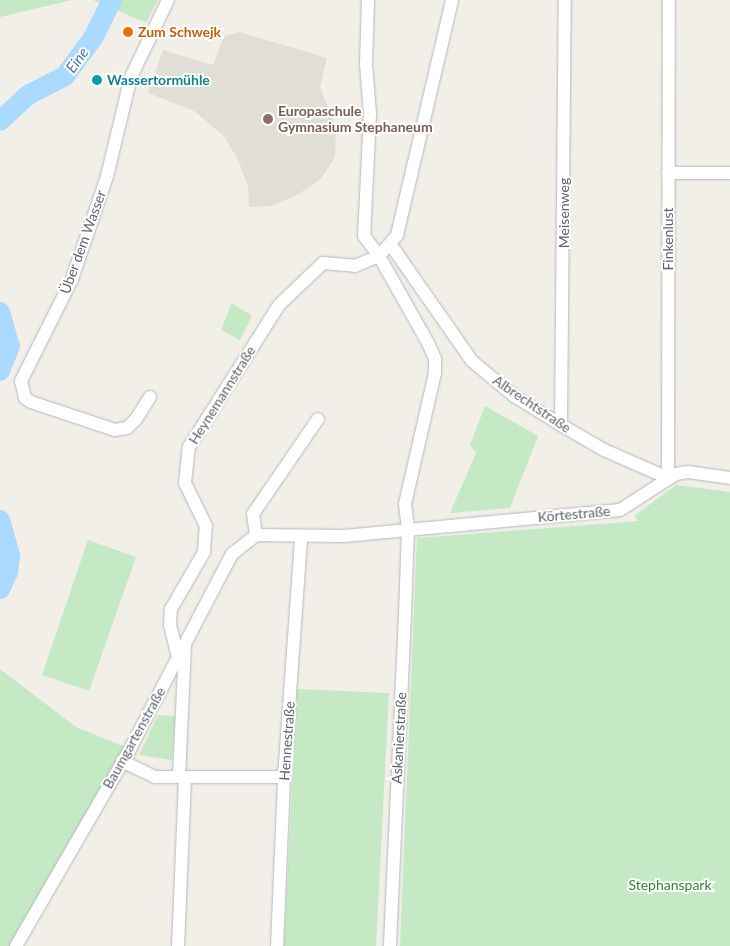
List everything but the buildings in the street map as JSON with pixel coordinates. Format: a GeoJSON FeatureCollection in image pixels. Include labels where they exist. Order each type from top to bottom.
{"type":"FeatureCollection","features":[{"type":"Feature","properties":{"kind":"street","name":"Über dem Wasser"},"geometry":{"type":"LineString","coordinates":[[150,397],[131,424],[115,430],[25,398],[21,381],[72,279],[107,176],[123,108],[142,50],[168,0]]}},
{"type":"Feature","properties":{"kind":"street"},"geometry":{"type":"LineString","coordinates":[[368,0],[366,64],[370,114],[364,236],[379,256],[435,359],[430,404],[405,504],[408,529]]}},
{"type":"Feature","properties":{"kind":"street"},"geometry":{"type":"LineString","coordinates":[[391,245],[398,235],[452,0]]}},
{"type":"Feature","properties":{"kind":"street","name":"Meisenweg"},"geometry":{"type":"LineString","coordinates":[[561,425],[565,0]]}},
{"type":"Feature","properties":{"kind":"street","name":"Finkenlust"},"geometry":{"type":"LineString","coordinates":[[668,478],[669,0]]}},
{"type":"Feature","properties":{"kind":"street"},"geometry":{"type":"LineString","coordinates":[[668,173],[730,173]]}},
{"type":"Feature","properties":{"kind":"street","name":"Heynemannstraße"},"geometry":{"type":"LineString","coordinates":[[181,652],[170,626],[171,609],[204,552],[206,526],[185,483],[189,447],[279,305],[323,263],[355,266],[379,256],[391,245]]}},
{"type":"Feature","properties":{"kind":"street","name":"Albrechtstraße"},"geometry":{"type":"LineString","coordinates":[[391,245],[472,361],[514,396],[561,425],[604,450],[668,478]]}},
{"type":"Feature","properties":{"kind":"street"},"geometry":{"type":"LineString","coordinates":[[256,535],[253,514],[318,420]]}},
{"type":"Feature","properties":{"kind":"street","name":"Körtestraße"},"geometry":{"type":"LineString","coordinates":[[256,535],[344,536],[620,510],[668,478],[688,472],[730,478]]}},
{"type":"Feature","properties":{"kind":"street","name":"Askanierstraße"},"geometry":{"type":"LineString","coordinates":[[390,946],[408,529]]}},
{"type":"Feature","properties":{"kind":"street","name":"Baumgartenstraße"},"geometry":{"type":"LineString","coordinates":[[16,946],[122,761],[232,554],[256,535]]}},
{"type":"Feature","properties":{"kind":"street","name":"Hennestraße"},"geometry":{"type":"LineString","coordinates":[[277,946],[284,777],[300,537]]}},
{"type":"Feature","properties":{"kind":"street"},"geometry":{"type":"LineString","coordinates":[[178,946],[182,777],[181,652]]}},
{"type":"Feature","properties":{"kind":"street"},"geometry":{"type":"LineString","coordinates":[[122,761],[154,777],[284,777]]}},
{"type":"Feature","properties":{"kind":"shaded area","name":"Europaschule Gymnasium Stephaneum"},"geometry":{"type":"Polygon","coordinates":[[[240,32],[327,58],[320,88],[336,127],[335,157],[321,179],[297,195],[271,206],[249,207],[248,187],[239,162],[224,136],[194,111],[148,93],[163,50],[213,65],[224,36],[240,32]]]}},
{"type":"Feature","properties":{"kind":"green space"},"geometry":{"type":"Polygon","coordinates":[[[0,0],[72,0],[0,17],[0,0]]]}},
{"type":"Feature","properties":{"kind":"green space"},"geometry":{"type":"Polygon","coordinates":[[[93,0],[158,0],[146,23],[93,0]]]}},
{"type":"Feature","properties":{"kind":"green space"},"geometry":{"type":"Polygon","coordinates":[[[232,303],[252,316],[240,340],[221,330],[232,303]]]}},
{"type":"Feature","properties":{"kind":"green space"},"geometry":{"type":"Polygon","coordinates":[[[485,406],[538,436],[510,508],[450,513],[476,453],[470,445],[485,406]]]}},
{"type":"Feature","properties":{"kind":"green space","name":"Stephanspark"},"geometry":{"type":"Polygon","coordinates":[[[676,485],[730,492],[730,946],[400,946],[417,538],[639,521],[634,516],[676,485]]]}},
{"type":"Feature","properties":{"kind":"green space"},"geometry":{"type":"Polygon","coordinates":[[[88,540],[136,557],[89,691],[42,675],[88,540]]]}},
{"type":"Feature","properties":{"kind":"green space"},"geometry":{"type":"Polygon","coordinates":[[[0,669],[76,727],[130,749],[16,946],[0,946],[0,669]]]}},
{"type":"Feature","properties":{"kind":"green space"},"geometry":{"type":"Polygon","coordinates":[[[297,689],[389,693],[376,946],[284,946],[297,689]]]}},
{"type":"Feature","properties":{"kind":"green space"},"geometry":{"type":"Polygon","coordinates":[[[158,715],[175,716],[172,760],[139,755],[158,715]]]}},
{"type":"Feature","properties":{"kind":"waterway","name":"Eine"},"geometry":{"type":"LineString","coordinates":[[0,121],[28,95],[65,76],[93,38],[112,0]]}},
{"type":"Feature","properties":{"kind":"waterway","name":"Eine"},"geometry":{"type":"LineString","coordinates":[[0,312],[10,346],[0,371]]}},
{"type":"Feature","properties":{"kind":"waterway","name":"Eine"},"geometry":{"type":"LineString","coordinates":[[0,520],[10,556],[8,572],[0,589]]}},
{"type":"Feature","properties":{"kind":"place","name":"Zum Schwejk"},"geometry":{"type":"Point","coordinates":[128,32]}},
{"type":"Feature","properties":{"kind":"place","name":"Wassertormühle"},"geometry":{"type":"Point","coordinates":[97,80]}},
{"type":"Feature","properties":{"kind":"place","name":"Europaschule Gymnasium Stephaneum"},"geometry":{"type":"Point","coordinates":[268,119]}}]}
